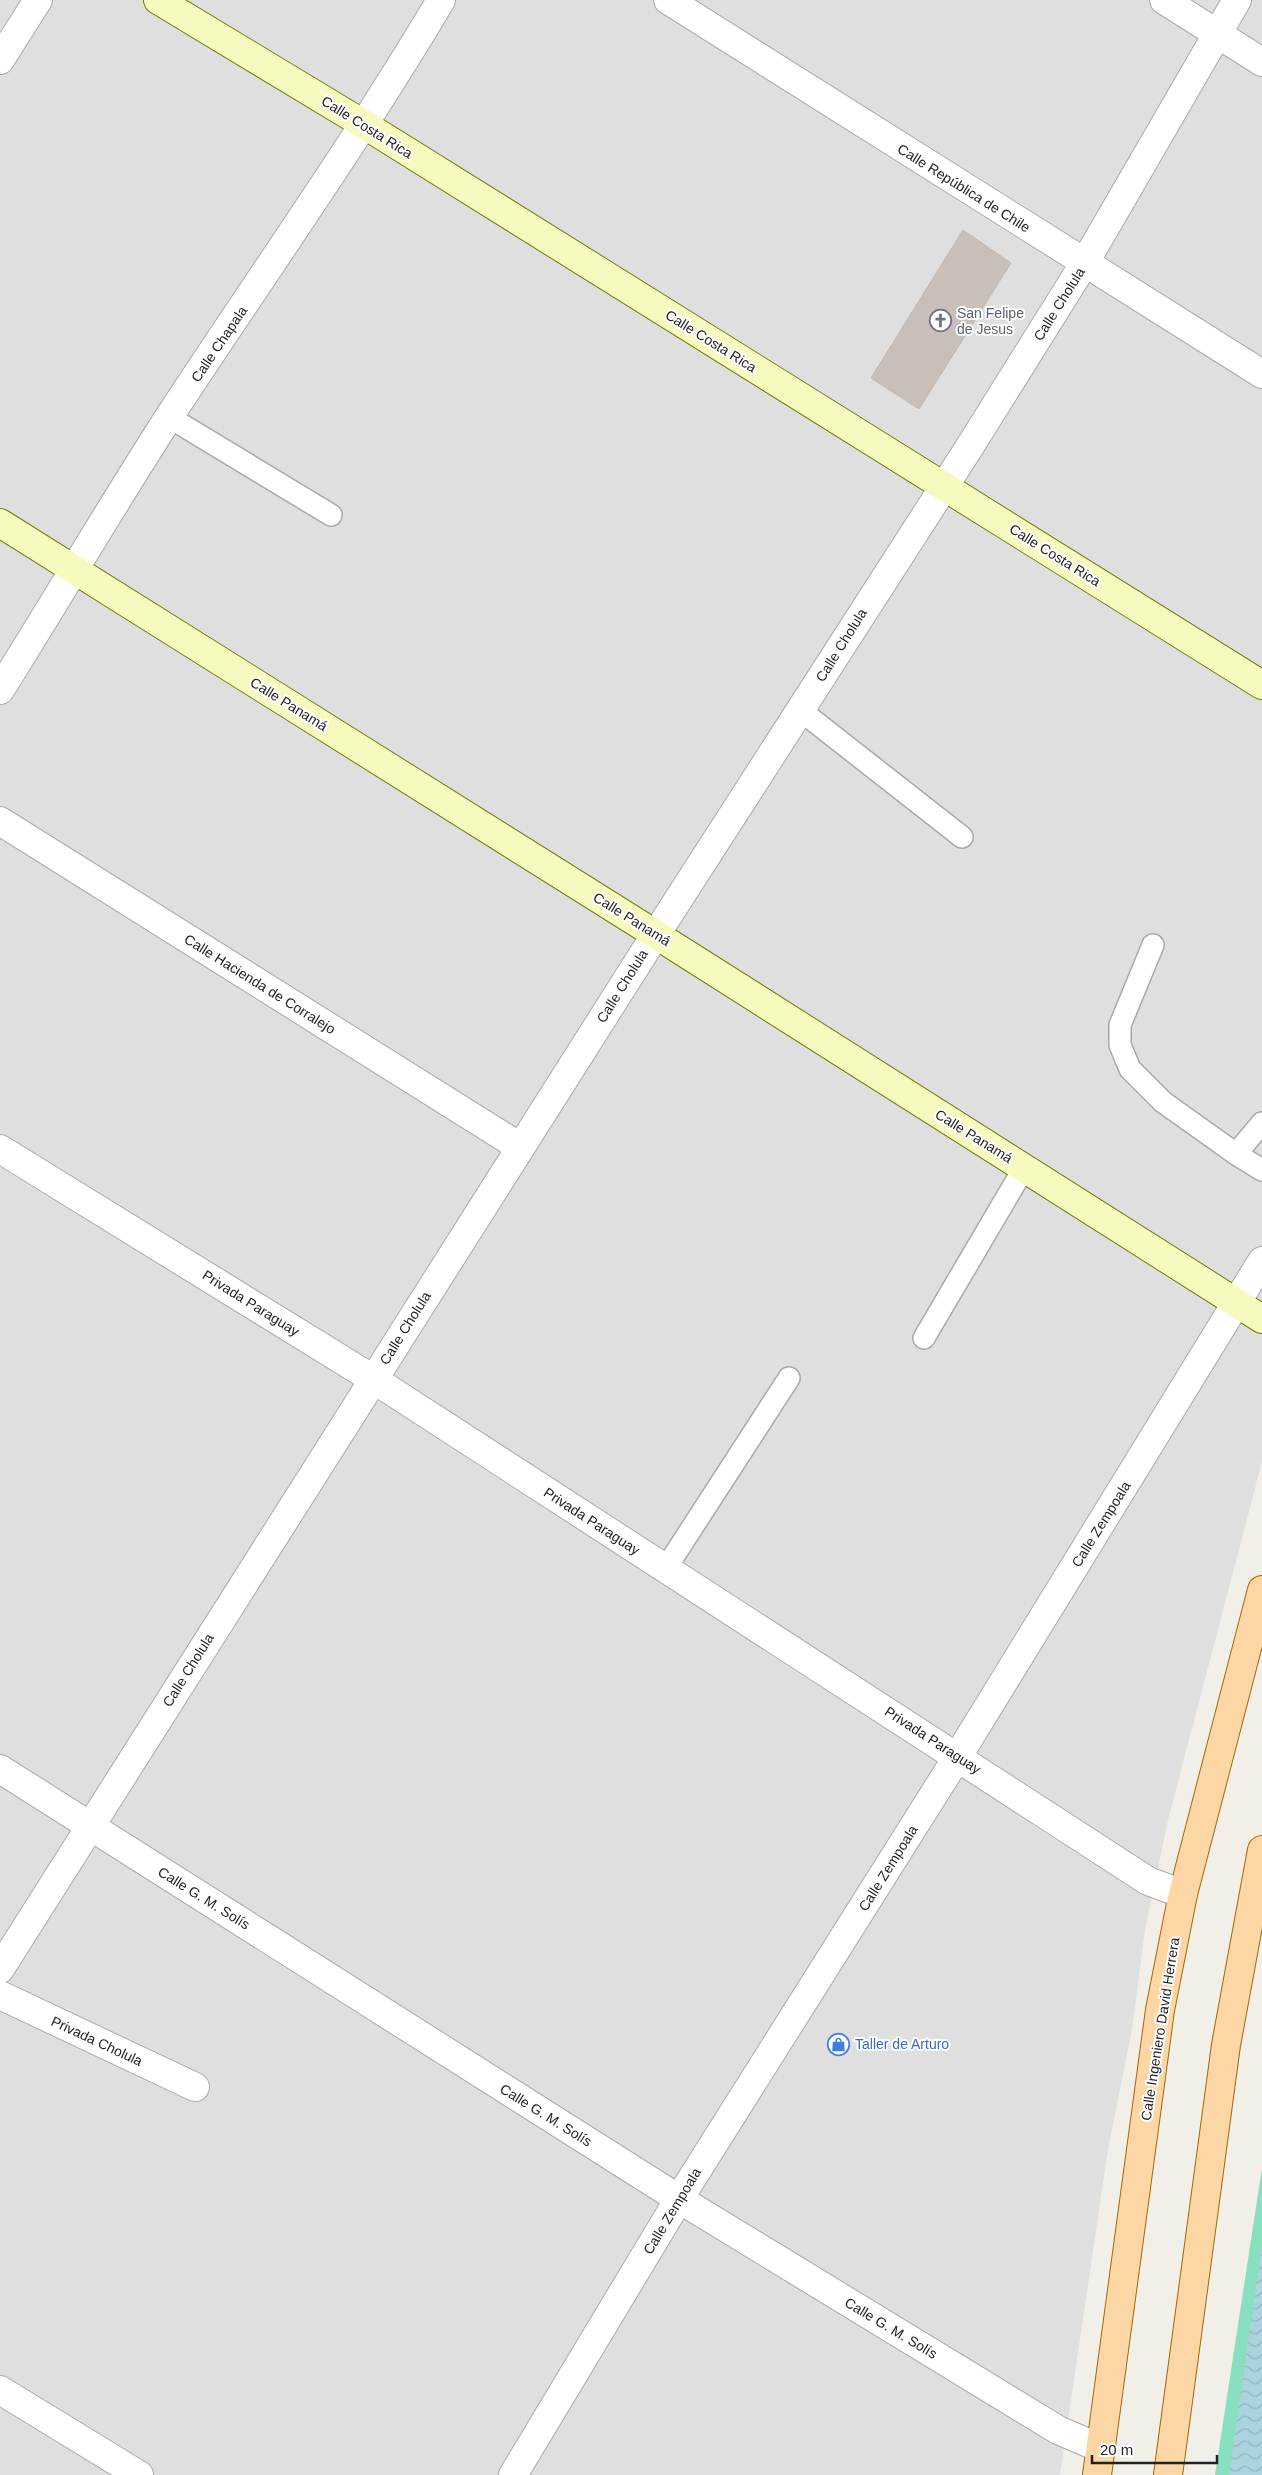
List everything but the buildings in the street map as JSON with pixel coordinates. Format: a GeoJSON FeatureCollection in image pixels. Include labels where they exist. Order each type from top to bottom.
{"type":"FeatureCollection","features":[{"type":"Feature","properties":{"kind":"main road","name":"Calle Ingeniero David Herrera"},"geometry":{"type":"LineString","coordinates":[[1097,2475],[1160,2010],[1183,1894],[1262,1590]]}},
{"type":"Feature","properties":{"kind":"main road"},"geometry":{"type":"LineString","coordinates":[[1168,2475],[1226,2045],[1262,1850]]}},
{"type":"Feature","properties":{"kind":"street"},"geometry":{"type":"LineString","coordinates":[[0,60],[38,0]]}},
{"type":"Feature","properties":{"kind":"street","name":"Calle Costa Rica"},"geometry":{"type":"LineString","coordinates":[[158,0],[364,125],[1262,685]]}},
{"type":"Feature","properties":{"kind":"street","name":"Calle Chapala"},"geometry":{"type":"LineString","coordinates":[[0,690],[169,417],[364,125],[441,0]]}},
{"type":"Feature","properties":{"kind":"street","name":"Calle República de Chile"},"geometry":{"type":"LineString","coordinates":[[668,0],[1084,264],[1262,374]]}},
{"type":"Feature","properties":{"kind":"street"},"geometry":{"type":"LineString","coordinates":[[1164,0],[1262,62]]}},
{"type":"Feature","properties":{"kind":"street","name":"Calle Cholula"},"geometry":{"type":"LineString","coordinates":[[0,1968],[520,1147],[944,486],[1084,264],[1237,0]]}},
{"type":"Feature","properties":{"kind":"street","name":"Calle Panamá"},"geometry":{"type":"LineString","coordinates":[[0,523],[75,568],[656,934],[1262,1319]]}},
{"type":"Feature","properties":{"kind":"street","name":"Calle Hacienda de Corralejo"},"geometry":{"type":"LineString","coordinates":[[0,821],[520,1147]]}},
{"type":"Feature","properties":{"kind":"street","name":"Privada Paraguay"},"geometry":{"type":"LineString","coordinates":[[0,1149],[373,1379],[958,1756],[1148,1881],[1183,1894]]}},
{"type":"Feature","properties":{"kind":"street","name":"Calle Zempoala"},"geometry":{"type":"LineString","coordinates":[[513,2475],[679,2199],[958,1756],[1262,1261]]}},
{"type":"Feature","properties":{"kind":"street","name":"Calle G. M. Solís"},"geometry":{"type":"LineString","coordinates":[[0,1769],[679,2199],[1058,2430],[1100,2448]]}},
{"type":"Feature","properties":{"kind":"street","name":"Privada Cholula"},"geometry":{"type":"LineString","coordinates":[[0,1996],[194,2087]]}},
{"type":"Feature","properties":{"kind":"street"},"geometry":{"type":"LineString","coordinates":[[0,2390],[139,2475]]}},
{"type":"Feature","properties":{"kind":"lane"},"geometry":{"type":"LineString","coordinates":[[169,417],[331,515]]}},
{"type":"Feature","properties":{"kind":"lane"},"geometry":{"type":"LineString","coordinates":[[800,710],[962,837]]}},
{"type":"Feature","properties":{"kind":"lane"},"geometry":{"type":"LineString","coordinates":[[1153,945],[1120,1025],[1120,1045],[1130,1069],[1163,1102],[1236,1154],[1262,1170]]}},
{"type":"Feature","properties":{"kind":"lane"},"geometry":{"type":"LineString","coordinates":[[1236,1154],[1262,1123]]}},
{"type":"Feature","properties":{"kind":"lane"},"geometry":{"type":"LineString","coordinates":[[924,1338],[1024,1168]]}},
{"type":"Feature","properties":{"kind":"lane"},"geometry":{"type":"LineString","coordinates":[[666,1568],[789,1378]]}},
{"type":"Feature","properties":{"kind":"shaded area"},"geometry":{"type":"Polygon","coordinates":[[[0,0],[1262,0],[1262,1462],[1168,1820],[1145,1930],[1132,2029],[1108,2149],[1060,2475],[0,2475],[0,0]]]}},
{"type":"Feature","properties":{"kind":"green space"},"geometry":{"type":"Polygon","coordinates":[[[1262,2168],[1262,2475],[1215,2475],[1262,2168]]]}},
{"type":"Feature","properties":{"kind":"water"},"geometry":{"type":"Polygon","coordinates":[[[1262,2245],[1262,2475],[1229,2475],[1262,2245]]]}},
{"type":"Feature","properties":{"kind":"place","name":"San Felipe de Jesus"},"geometry":{"type":"Point","coordinates":[941,321]}},
{"type":"Feature","properties":{"kind":"place","name":"Taller de Arturo"},"geometry":{"type":"Point","coordinates":[839,2044]}}]}
